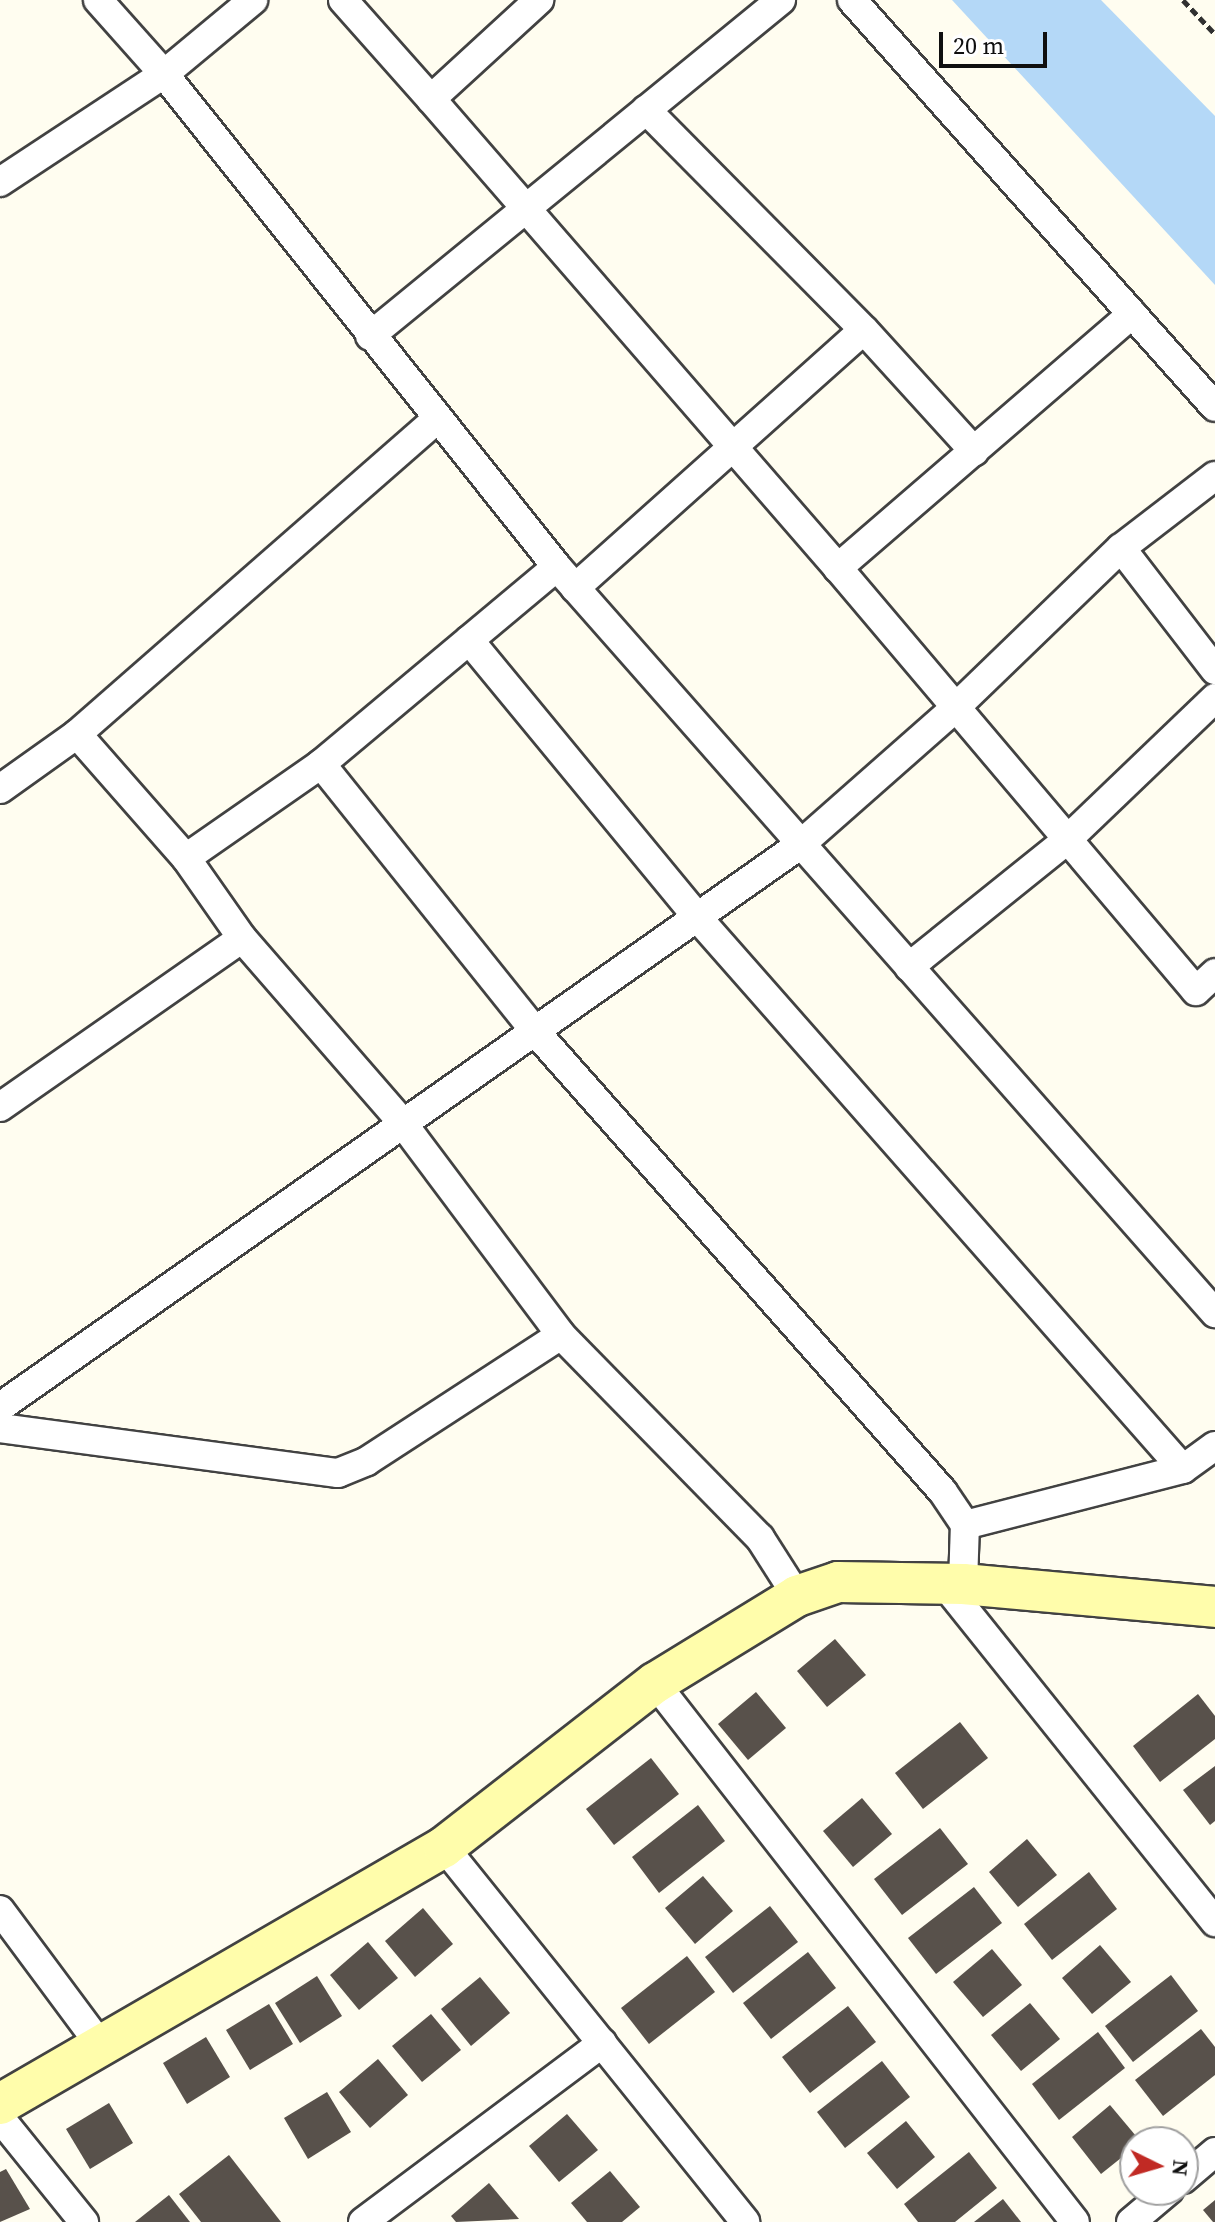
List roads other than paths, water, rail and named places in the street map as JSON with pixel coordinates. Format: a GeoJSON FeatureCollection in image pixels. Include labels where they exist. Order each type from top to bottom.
{"type":"FeatureCollection","features":[{"type":"Feature","properties":{"kind":"street"},"geometry":{"type":"LineString","coordinates":[[98,0],[164,74],[370,336],[566,577],[1215,1313]]}},
{"type":"Feature","properties":{"kind":"street"},"geometry":{"type":"LineString","coordinates":[[0,182],[164,74],[253,0]]}},
{"type":"Feature","properties":{"kind":"street"},"geometry":{"type":"LineString","coordinates":[[343,0],[737,446],[953,710],[1209,991]]}},
{"type":"Feature","properties":{"kind":"street"},"geometry":{"type":"LineString","coordinates":[[431,99],[539,0]]}},
{"type":"Feature","properties":{"kind":"street"},"geometry":{"type":"LineString","coordinates":[[370,336],[781,0]]}},
{"type":"Feature","properties":{"kind":"street"},"geometry":{"type":"LineString","coordinates":[[852,0],[1215,407]]}},
{"type":"Feature","properties":{"kind":"street"},"geometry":{"type":"LineString","coordinates":[[646,110],[864,330],[974,451]]}},
{"type":"Feature","properties":{"kind":"street"},"geometry":{"type":"LineString","coordinates":[[838,568],[1132,314]]}},
{"type":"Feature","properties":{"kind":"street"},"geometry":{"type":"LineString","coordinates":[[186,858],[321,764],[469,640],[566,577],[737,446],[864,330]]}},
{"type":"Feature","properties":{"kind":"street"},"geometry":{"type":"LineString","coordinates":[[0,789],[77,734],[437,419]]}},
{"type":"Feature","properties":{"kind":"street"},"geometry":{"type":"LineString","coordinates":[[0,1407],[401,1121],[801,844],[953,710],[1121,548],[1215,476]]}},
{"type":"Feature","properties":{"kind":"street"},"geometry":{"type":"LineString","coordinates":[[1121,548],[1215,670]]}},
{"type":"Feature","properties":{"kind":"street"},"geometry":{"type":"LineString","coordinates":[[469,640],[697,917],[1183,1469]]}},
{"type":"Feature","properties":{"kind":"street"},"geometry":{"type":"LineString","coordinates":[[909,967],[1068,839],[1215,698]]}},
{"type":"Feature","properties":{"kind":"street"},"geometry":{"type":"LineString","coordinates":[[77,734],[186,858],[242,938],[401,1121],[561,1335],[760,1538],[789,1584]]}},
{"type":"Feature","properties":{"kind":"street"},"geometry":{"type":"LineString","coordinates":[[321,764],[533,1029],[943,1492],[960,1558],[1215,1922]]}},
{"type":"Feature","properties":{"kind":"street"},"geometry":{"type":"LineString","coordinates":[[0,1107],[242,938]]}},
{"type":"Feature","properties":{"kind":"street"},"geometry":{"type":"LineString","coordinates":[[0,1428],[338,1473],[367,1461],[561,1335]]}},
{"type":"Feature","properties":{"kind":"street"},"geometry":{"type":"LineString","coordinates":[[0,2104],[444,1847],[655,1683],[789,1584],[838,1582],[960,1558],[1183,1469],[1215,1446]]}},
{"type":"Feature","properties":{"kind":"street"},"geometry":{"type":"LineString","coordinates":[[960,1558],[1215,1607]]}},
{"type":"Feature","properties":{"kind":"street"},"geometry":{"type":"LineString","coordinates":[[655,1683],[1075,2222]]}},
{"type":"Feature","properties":{"kind":"street"},"geometry":{"type":"LineString","coordinates":[[444,1847],[746,2222]]}},
{"type":"Feature","properties":{"kind":"street"},"geometry":{"type":"LineString","coordinates":[[0,1910],[101,2046]]}},
{"type":"Feature","properties":{"kind":"street"},"geometry":{"type":"LineString","coordinates":[[363,2222],[396,2213],[602,2043]]}},
{"type":"Feature","properties":{"kind":"street"},"geometry":{"type":"LineString","coordinates":[[0,2118],[84,2222]]}},
{"type":"Feature","properties":{"kind":"street"},"geometry":{"type":"LineString","coordinates":[[1199,2166],[1215,2152]]}},
{"type":"Feature","properties":{"kind":"street"},"geometry":{"type":"LineString","coordinates":[[1131,2222],[1150,2206]]}},
{"type":"Feature","properties":{"kind":"water"},"geometry":{"type":"Polygon","coordinates":[[[952,0],[1101,0],[1215,116],[1215,285],[952,0]]]}}]}
